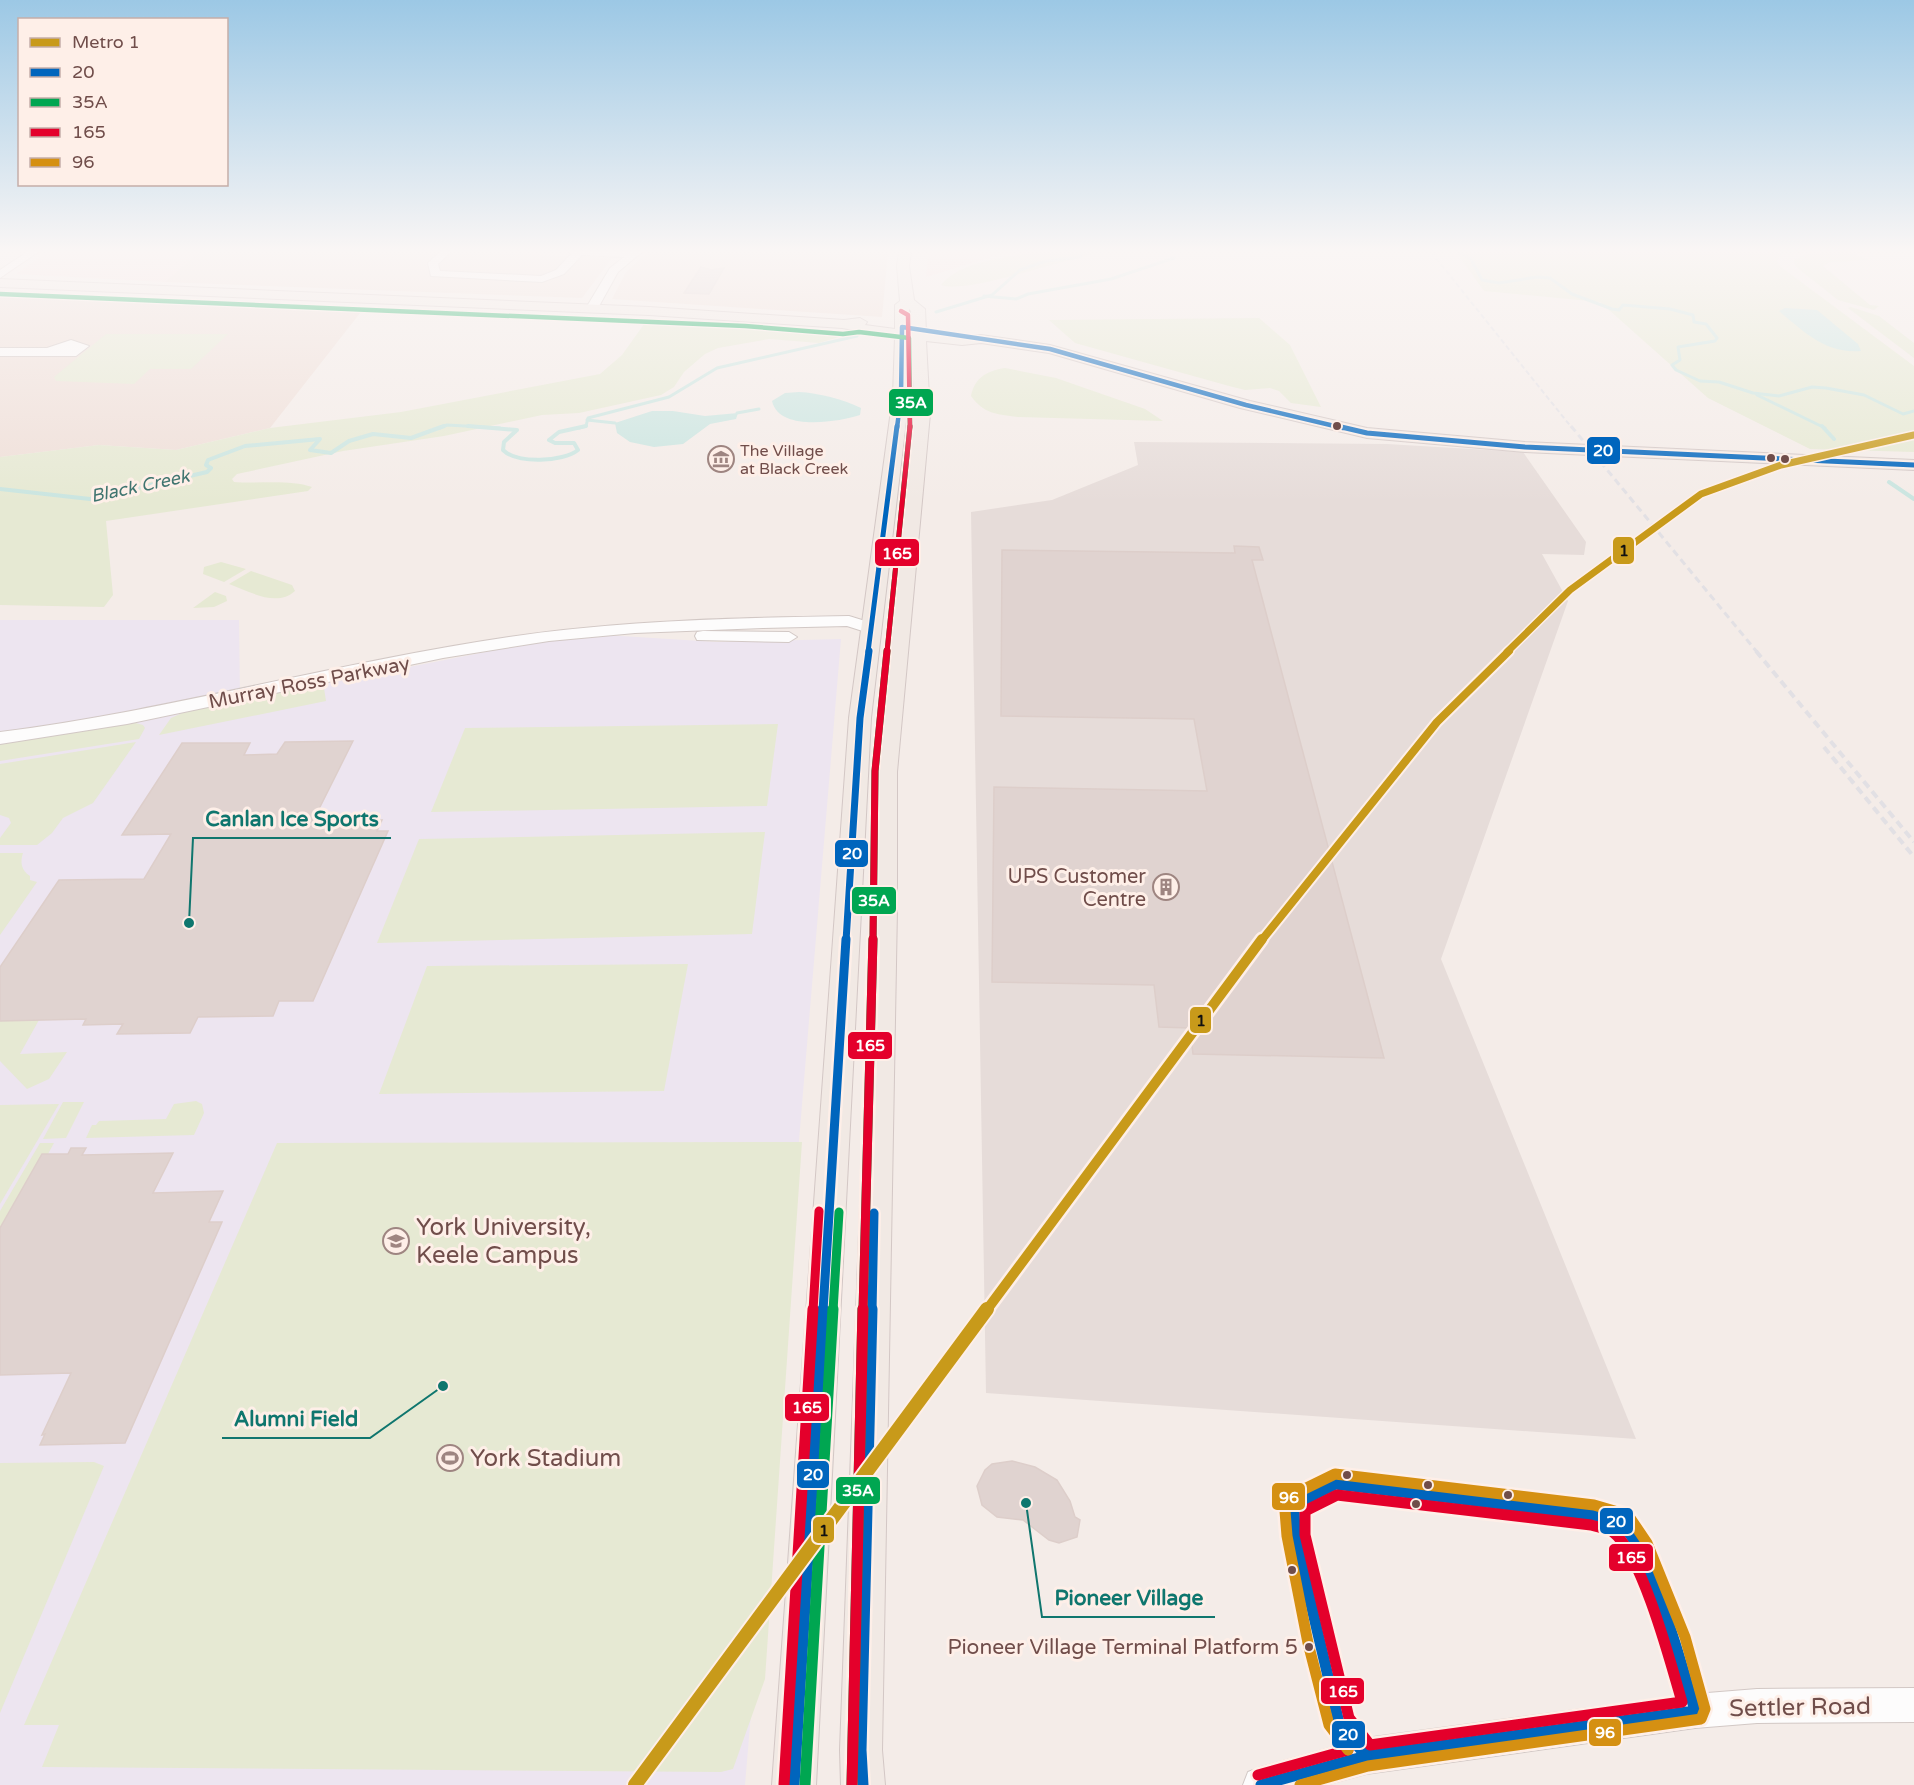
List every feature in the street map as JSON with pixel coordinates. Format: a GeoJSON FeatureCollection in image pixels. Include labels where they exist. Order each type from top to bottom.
{"type":"FeatureCollection","features":[{"type":"Feature","properties":{"kind":"main road"},"geometry":{"type":"LineString","coordinates":[[863,1785],[861,1750],[876,1124],[884,908],[887,499],[901,396],[902,335]]}},
{"type":"Feature","properties":{"kind":"main road"},"geometry":{"type":"LineString","coordinates":[[794,1785],[860,718],[886,628],[911,499],[922,414],[919,335]]}},
{"type":"Feature","properties":{"kind":"main road"},"geometry":{"type":"LineString","coordinates":[[935,335],[962,341],[981,339],[1059,351],[1246,405],[1367,433],[1525,447],[1914,465]]}},
{"type":"Feature","properties":{"kind":"main road"},"geometry":{"type":"LineString","coordinates":[[887,499],[911,499]]}},
{"type":"Feature","properties":{"kind":"street"},"geometry":{"type":"LineString","coordinates":[[0,352],[48,352]]}},
{"type":"Feature","properties":{"kind":"street","name":"Murray Ross Parkway"},"geometry":{"type":"LineString","coordinates":[[0,738],[143,715],[506,642],[588,631],[619,630],[727,637],[847,636],[886,628]]}},
{"type":"Feature","properties":{"kind":"street","name":"Settler Road"},"geometry":{"type":"LineString","coordinates":[[1261,1785],[1366,1756],[1695,1711],[1757,1706],[1914,1705]]}},
{"type":"Feature","properties":{"kind":"shaded area"},"geometry":{"type":"Polygon","coordinates":[[[0,335],[343,335],[270,428],[176,450],[99,445],[0,457],[0,335]]]}},
{"type":"Feature","properties":{"kind":"shaded area"},"geometry":{"type":"Polygon","coordinates":[[[1134,442],[1387,444],[1523,452],[1586,542],[1584,555],[1542,554],[1568,601],[1441,959],[1636,1439],[986,1393],[971,512],[1052,500],[1138,465],[1134,442]]]}},
{"type":"Feature","properties":{"kind":"shaded area","name":"York University, Keele Campus"},"geometry":{"type":"Polygon","coordinates":[[[0,620],[239,620],[240,700],[547,640],[605,635],[717,642],[841,639],[745,1785],[0,1785],[0,620]]]}},
{"type":"Feature","properties":{"kind":"green space"},"geometry":{"type":"Polygon","coordinates":[[[104,335],[227,335],[191,369],[150,369],[134,384],[56,381],[54,377],[104,335]]]}},
{"type":"Feature","properties":{"kind":"green space"},"geometry":{"type":"Polygon","coordinates":[[[636,335],[839,337],[819,343],[769,339],[718,348],[705,354],[684,372],[674,387],[661,395],[579,413],[542,415],[444,436],[343,451],[237,474],[232,479],[234,482],[284,482],[312,487],[308,491],[106,521],[113,595],[104,607],[0,605],[0,457],[99,445],[176,450],[270,428],[401,412],[600,374],[622,355],[636,335]]]}},
{"type":"Feature","properties":{"kind":"green space"},"geometry":{"type":"Polygon","coordinates":[[[1066,335],[1279,335],[1290,345],[1321,407],[1291,403],[1279,391],[1270,388],[1245,390],[1075,343],[1066,335]]]}},
{"type":"Feature","properties":{"kind":"green space"},"geometry":{"type":"Polygon","coordinates":[[[1637,335],[1873,335],[1914,366],[1914,452],[1810,449],[1708,398],[1637,335]]]}},
{"type":"Feature","properties":{"kind":"green space"},"geometry":{"type":"Polygon","coordinates":[[[1884,335],[1904,335],[1914,343],[1914,358],[1884,335]]]}},
{"type":"Feature","properties":{"kind":"green space"},"geometry":{"type":"Polygon","coordinates":[[[1005,368],[1056,378],[1145,409],[1163,421],[1018,417],[991,412],[971,396],[973,389],[983,376],[1005,368]]]}},
{"type":"Feature","properties":{"kind":"green space"},"geometry":{"type":"Polygon","coordinates":[[[221,562],[246,569],[224,582],[203,574],[204,567],[221,562]]]}},
{"type":"Feature","properties":{"kind":"green space"},"geometry":{"type":"Polygon","coordinates":[[[251,571],[292,585],[295,591],[288,596],[271,598],[229,584],[251,571]]]}},
{"type":"Feature","properties":{"kind":"green space"},"geometry":{"type":"Polygon","coordinates":[[[215,592],[226,596],[227,601],[214,607],[193,608],[215,592]]]}},
{"type":"Feature","properties":{"kind":"green space"},"geometry":{"type":"Polygon","coordinates":[[[311,685],[312,690],[324,688],[326,701],[159,735],[171,718],[182,713],[311,685]]]}},
{"type":"Feature","properties":{"kind":"green space"},"geometry":{"type":"Polygon","coordinates":[[[132,722],[143,725],[145,728],[139,739],[0,761],[0,743],[132,722]]]}},
{"type":"Feature","properties":{"kind":"green space"},"geometry":{"type":"Polygon","coordinates":[[[778,724],[767,806],[431,812],[465,728],[778,724]]]}},
{"type":"Feature","properties":{"kind":"green space"},"geometry":{"type":"Polygon","coordinates":[[[136,742],[93,803],[63,818],[52,833],[37,845],[0,845],[0,838],[11,823],[9,818],[0,815],[0,764],[136,742]]]}},
{"type":"Feature","properties":{"kind":"green space"},"geometry":{"type":"Polygon","coordinates":[[[765,832],[752,934],[377,943],[419,839],[765,832]]]}},
{"type":"Feature","properties":{"kind":"green space"},"geometry":{"type":"Polygon","coordinates":[[[0,853],[23,853],[23,868],[30,876],[30,880],[37,882],[0,935],[0,853]]]}},
{"type":"Feature","properties":{"kind":"green space"},"geometry":{"type":"Polygon","coordinates":[[[688,964],[664,1091],[379,1094],[427,966],[688,964]]]}},
{"type":"Feature","properties":{"kind":"green space"},"geometry":{"type":"Polygon","coordinates":[[[39,1020],[20,1054],[67,1052],[49,1079],[27,1089],[0,1061],[0,1021],[39,1020]]]}},
{"type":"Feature","properties":{"kind":"green space"},"geometry":{"type":"Polygon","coordinates":[[[196,1101],[202,1104],[204,1113],[194,1135],[86,1138],[92,1125],[96,1125],[99,1121],[166,1119],[174,1104],[196,1101]]]}},
{"type":"Feature","properties":{"kind":"green space"},"geometry":{"type":"Polygon","coordinates":[[[63,1102],[84,1102],[66,1138],[43,1139],[63,1102]]]}},
{"type":"Feature","properties":{"kind":"green space"},"geometry":{"type":"Polygon","coordinates":[[[59,1104],[0,1204],[0,1105],[59,1104]]]}},
{"type":"Feature","properties":{"kind":"green space","name":"York Stadium"},"geometry":{"type":"Polygon","coordinates":[[[802,1142],[765,1679],[733,1769],[721,1772],[42,1767],[59,1725],[24,1725],[277,1143],[802,1142]]]}},
{"type":"Feature","properties":{"kind":"green space"},"geometry":{"type":"Polygon","coordinates":[[[40,1143],[54,1143],[48,1154],[42,1154],[0,1230],[0,1211],[40,1143]]]}},
{"type":"Feature","properties":{"kind":"green space"},"geometry":{"type":"Polygon","coordinates":[[[94,1462],[104,1466],[0,1713],[0,1463],[94,1462]]]}},
{"type":"Feature","properties":{"kind":"water"},"geometry":{"type":"Polygon","coordinates":[[[1809,335],[1848,335],[1858,344],[1861,351],[1837,349],[1809,335]]]}},
{"type":"Feature","properties":{"kind":"water"},"geometry":{"type":"Polygon","coordinates":[[[785,393],[822,395],[846,402],[861,408],[860,415],[824,422],[810,422],[797,421],[777,411],[772,401],[785,393]]]}},
{"type":"Feature","properties":{"kind":"water"},"geometry":{"type":"Polygon","coordinates":[[[652,411],[673,411],[705,416],[738,413],[736,419],[710,424],[683,444],[654,447],[630,442],[617,433],[615,423],[652,411]]]}},
{"type":"Feature","properties":{"kind":"building","name":"UPS Customer Centre"},"geometry":{"type":"Polygon","coordinates":[[[1234,546],[1259,547],[1263,560],[1252,560],[1384,1058],[1193,1054],[1190,1028],[1159,1027],[1154,985],[992,982],[994,787],[1207,791],[1194,719],[1001,716],[1002,550],[1235,553],[1234,546]]]}},
{"type":"Feature","properties":{"kind":"building"},"geometry":{"type":"Polygon","coordinates":[[[353,741],[313,821],[382,820],[377,831],[388,831],[313,1001],[279,1001],[273,1016],[198,1017],[190,1033],[117,1034],[123,1024],[83,1025],[86,1019],[0,1021],[0,967],[59,880],[144,879],[171,834],[122,835],[182,743],[250,743],[244,755],[277,754],[285,742],[353,741]]]}},
{"type":"Feature","properties":{"kind":"building"},"geometry":{"type":"Polygon","coordinates":[[[71,1148],[86,1148],[82,1155],[173,1153],[153,1193],[223,1191],[209,1222],[222,1222],[125,1443],[40,1445],[45,1434],[42,1435],[71,1373],[0,1375],[0,1228],[42,1154],[68,1154],[71,1148]]]}},
{"type":"Feature","properties":{"kind":"building"},"geometry":{"type":"Polygon","coordinates":[[[1012,1461],[1035,1467],[1057,1480],[1070,1501],[1075,1517],[1080,1520],[1077,1537],[1059,1543],[1049,1540],[1023,1520],[997,1517],[982,1505],[977,1486],[985,1470],[992,1464],[1012,1461]]]}},
{"type":"Feature","properties":{"kind":"waterway","name":"Black Creek"},"geometry":{"type":"LineString","coordinates":[[1715,335],[1717,338],[1715,341],[1678,347],[1680,360],[1672,365],[1676,370],[1700,381],[1719,382],[1753,393],[1779,396],[1812,387],[1826,388],[1864,395],[1903,414],[1914,411]]}},
{"type":"Feature","properties":{"kind":"waterway","name":"Black Creek"},"geometry":{"type":"LineString","coordinates":[[587,420],[588,418],[669,397],[717,368],[857,336]]}},
{"type":"Feature","properties":{"kind":"waterway"},"geometry":{"type":"LineString","coordinates":[[1757,395],[1823,427]]}},
{"type":"Feature","properties":{"kind":"waterway"},"geometry":{"type":"LineString","coordinates":[[737,413],[759,409]]}},
{"type":"Feature","properties":{"kind":"waterway","name":"Black Creek"},"geometry":{"type":"LineString","coordinates":[[586,426],[587,420]]}},
{"type":"Feature","properties":{"kind":"waterway"},"geometry":{"type":"LineString","coordinates":[[587,420],[615,423]]}},
{"type":"Feature","properties":{"kind":"waterway","name":"Black Creek"},"geometry":{"type":"LineString","coordinates":[[440,428],[447,425],[476,427]]}},
{"type":"Feature","properties":{"kind":"waterway","name":"Black Creek"},"geometry":{"type":"LineString","coordinates":[[0,489],[90,499],[207,472],[211,468],[206,465],[208,460],[245,446],[320,439],[310,450],[331,453],[349,441],[373,434],[411,438],[444,426]]}},
{"type":"Feature","properties":{"kind":"waterway","name":"Black Creek"},"geometry":{"type":"LineString","coordinates":[[468,426],[476,427]]}},
{"type":"Feature","properties":{"kind":"waterway","name":"Black Creek"},"geometry":{"type":"LineString","coordinates":[[476,427],[517,430],[504,442],[503,450],[519,458],[540,460],[562,457],[578,450],[574,443],[555,443],[549,440],[559,432],[586,426]]}},
{"type":"Feature","properties":{"kind":"waterway","name":"Black Creek"},"geometry":{"type":"LineString","coordinates":[[579,428],[586,426]]}},
{"type":"Feature","properties":{"kind":"waterway","name":"Black Creek"},"geometry":{"type":"LineString","coordinates":[[476,427],[500,428]]}},
{"type":"Feature","properties":{"kind":"waterway"},"geometry":{"type":"LineString","coordinates":[[1823,427],[1834,439]]}},
{"type":"Feature","properties":{"kind":"waterway"},"geometry":{"type":"LineString","coordinates":[[1889,482],[1914,499]]}},
{"type":"Feature","properties":{"kind":"railway"},"geometry":{"type":"LineString","coordinates":[[1498,335],[1572,428]]}},
{"type":"Feature","properties":{"kind":"railway"},"geometry":{"type":"LineString","coordinates":[[1571,426],[1757,652]]}},
{"type":"Feature","properties":{"kind":"railway"},"geometry":{"type":"LineString","coordinates":[[1756,651],[1914,842]]}},
{"type":"Feature","properties":{"kind":"railway"},"geometry":{"type":"LineString","coordinates":[[1824,747],[1914,857]]}},
{"type":"Feature","properties":{"kind":"metro line","name":"1"},"geometry":{"type":"LineString","coordinates":[[635,1785],[1240,967],[1437,722],[1570,590],[1701,494],[1781,465],[1914,435]]}},
{"type":"Feature","properties":{"kind":"transit line","name":"35A"},"geometry":{"type":"LineString","coordinates":[[852,1785],[851,1750],[874,908],[875,771],[911,414],[909,338],[887,335]]}},
{"type":"Feature","properties":{"kind":"transit line","name":"20"},"geometry":{"type":"LineString","coordinates":[[794,1785],[860,718],[901,396],[902,335]]}},
{"type":"Feature","properties":{"kind":"transit line","name":"165"},"geometry":{"type":"LineString","coordinates":[[852,1785],[851,1750],[874,908],[875,771],[911,414],[909,335]]}},
{"type":"Feature","properties":{"kind":"transit line","name":"20"},"geometry":{"type":"LineString","coordinates":[[958,335],[1050,349],[1246,405],[1367,433],[1525,447],[1914,465]]}},
{"type":"Feature","properties":{"kind":"transit line","name":"165"},"geometry":{"type":"LineString","coordinates":[[784,1784],[819,1211]]}},
{"type":"Feature","properties":{"kind":"transit line","name":"35A"},"geometry":{"type":"LineString","coordinates":[[805,1785],[839,1212]]}},
{"type":"Feature","properties":{"kind":"transit line","name":"20"},"geometry":{"type":"LineString","coordinates":[[863,1785],[861,1750],[874,1213]]}},
{"type":"Feature","properties":{"kind":"transit line","name":"96"},"geometry":{"type":"LineString","coordinates":[[1300,1785],[1368,1766],[1701,1719],[1705,1709],[1685,1637],[1647,1543],[1628,1515],[1594,1505],[1335,1474],[1288,1497],[1285,1511],[1287,1536],[1308,1643],[1329,1725],[1348,1750]]}},
{"type":"Feature","properties":{"kind":"transit line","name":"20"},"geometry":{"type":"LineString","coordinates":[[1335,1484],[1593,1515],[1620,1523],[1630,1534],[1652,1580],[1674,1641],[1695,1711],[1366,1756],[1339,1723],[1295,1536],[1294,1505],[1335,1484]]}},
{"type":"Feature","properties":{"kind":"transit line","name":"165"},"geometry":{"type":"LineString","coordinates":[[1337,1495],[1591,1525],[1613,1532],[1622,1542],[1643,1584],[1682,1702],[1370,1745],[1349,1718],[1305,1535],[1305,1511],[1337,1495]]}},
{"type":"Feature","properties":{"kind":"transit line","name":"165"},"geometry":{"type":"LineString","coordinates":[[1258,1775],[1348,1750]]}},
{"type":"Feature","properties":{"kind":"transit line","name":"20"},"geometry":{"type":"LineString","coordinates":[[1261,1785],[1366,1756]]}},
{"type":"Feature","properties":{"kind":"place","name":"The Village at Black Creek"},"geometry":{"type":"Point","coordinates":[721,459]}},
{"type":"Feature","properties":{"kind":"place","name":"UPS Customer Centre"},"geometry":{"type":"Point","coordinates":[1166,887]}},
{"type":"Feature","properties":{"kind":"place","name":"Canlan Ice Sports"},"geometry":{"type":"Point","coordinates":[189,923]}},
{"type":"Feature","properties":{"kind":"place","name":"York University, Keele Campus"},"geometry":{"type":"Point","coordinates":[396,1241]}},
{"type":"Feature","properties":{"kind":"place","name":"Alumni Field"},"geometry":{"type":"Point","coordinates":[443,1386]}},
{"type":"Feature","properties":{"kind":"place","name":"York Stadium"},"geometry":{"type":"Point","coordinates":[450,1458]}},
{"type":"Feature","properties":{"kind":"place","name":"Pioneer Village"},"geometry":{"type":"Point","coordinates":[1026,1503]}},
{"type":"Feature","properties":{"kind":"place","name":"Pioneer Village Terminal Platform 5"},"geometry":{"type":"Point","coordinates":[1309,1647]}}]}
